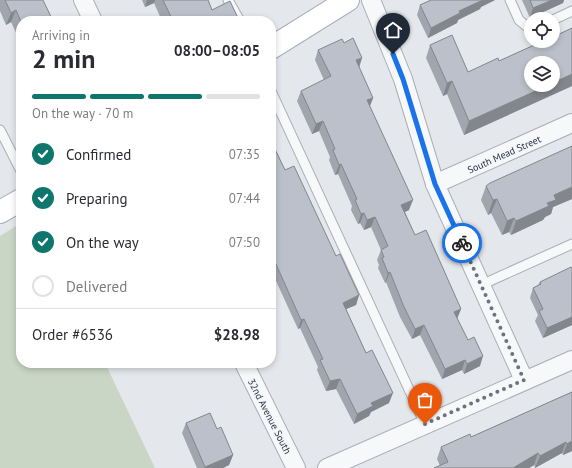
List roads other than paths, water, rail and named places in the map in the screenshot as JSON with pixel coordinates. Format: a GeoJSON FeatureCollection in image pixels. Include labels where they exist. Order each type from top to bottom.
{"type":"FeatureCollection","features":[{"type":"Feature","properties":{"kind":"street"},"geometry":{"type":"LineString","coordinates":[[83,0],[91,16]]}},
{"type":"Feature","properties":{"kind":"street"},"geometry":{"type":"LineString","coordinates":[[276,45],[348,0]]}},
{"type":"Feature","properties":{"kind":"street"},"geometry":{"type":"LineString","coordinates":[[370,0],[403,79],[435,184],[524,380]]}},
{"type":"Feature","properties":{"kind":"street","name":"South Mead Street"},"geometry":{"type":"LineString","coordinates":[[435,184],[572,123]]}},
{"type":"Feature","properties":{"kind":"street"},"geometry":{"type":"LineString","coordinates":[[0,212],[16,203]]}},
{"type":"Feature","properties":{"kind":"street"},"geometry":{"type":"LineString","coordinates":[[327,468],[572,360]]}},
{"type":"Feature","properties":{"kind":"street","name":"32nd Avenue South"},"geometry":{"type":"LineString","coordinates":[[246,368],[296,468]]}},
{"type":"Feature","properties":{"kind":"lane"},"geometry":{"type":"LineString","coordinates":[[228,0],[237,16]]}},
{"type":"Feature","properties":{"kind":"lane"},"geometry":{"type":"LineString","coordinates":[[510,0],[519,20],[524,24]]}},
{"type":"Feature","properties":{"kind":"lane"},"geometry":{"type":"LineString","coordinates":[[560,17],[572,11]]}},
{"type":"Feature","properties":{"kind":"lane"},"geometry":{"type":"LineString","coordinates":[[276,102],[425,424]]}},
{"type":"Feature","properties":{"kind":"lane"},"geometry":{"type":"LineString","coordinates":[[0,130],[16,160]]}},
{"type":"Feature","properties":{"kind":"lane"},"geometry":{"type":"LineString","coordinates":[[481,285],[572,244]]}}]}
